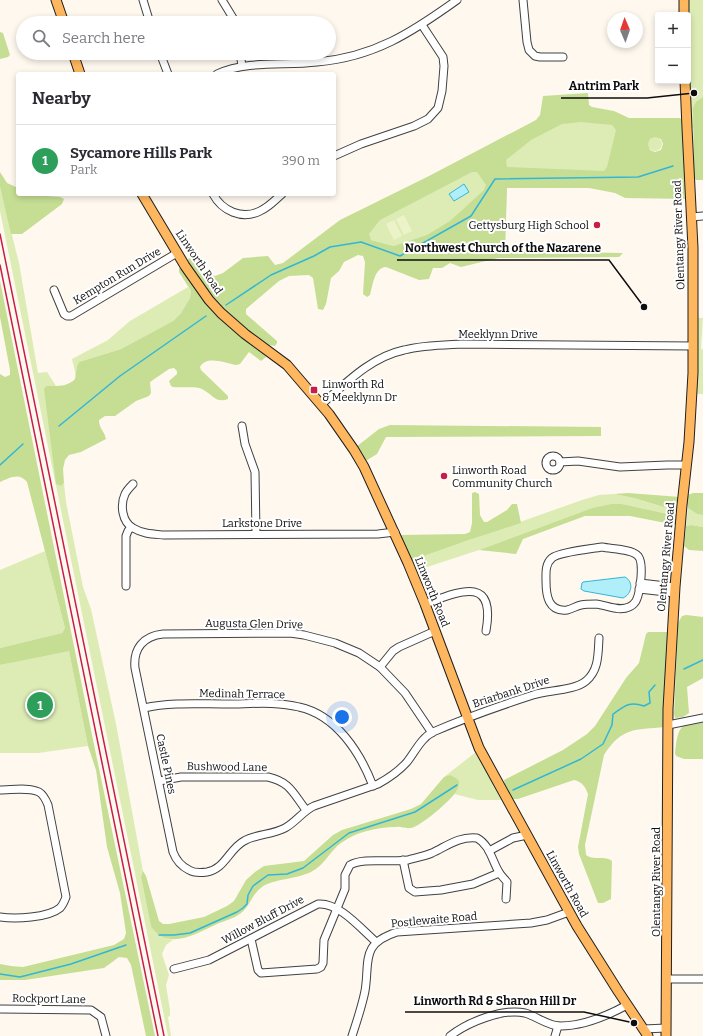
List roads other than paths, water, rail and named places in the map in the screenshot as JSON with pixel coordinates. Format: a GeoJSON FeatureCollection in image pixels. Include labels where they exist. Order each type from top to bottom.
{"type":"FeatureCollection","features":[{"type":"Feature","properties":{"kind":"main road"},"geometry":{"type":"LineString","coordinates":[[56,0],[62,16]]}},
{"type":"Feature","properties":{"kind":"main road"},"geometry":{"type":"LineString","coordinates":[[684,0],[684,12]]}},
{"type":"Feature","properties":{"kind":"main road"},"geometry":{"type":"LineString","coordinates":[[75,60],[79,72]]}},
{"type":"Feature","properties":{"kind":"main road","name":"Olentangy River Road"},"geometry":{"type":"LineString","coordinates":[[666,1032],[668,725],[675,590],[690,421],[693,346],[694,291],[686,84]]}},
{"type":"Feature","properties":{"kind":"main road","name":"Linworth Road"},"geometry":{"type":"LineString","coordinates":[[143,196],[199,288],[221,313],[245,334],[287,365],[322,404],[354,450],[395,532],[425,604],[479,748],[589,947],[646,1033]]}},
{"type":"Feature","properties":{"kind":"street"},"geometry":{"type":"LineString","coordinates":[[143,0],[148,16]]}},
{"type":"Feature","properties":{"kind":"street"},"geometry":{"type":"LineString","coordinates":[[222,0],[231,16]]}},
{"type":"Feature","properties":{"kind":"street"},"geometry":{"type":"LineString","coordinates":[[336,59],[378,48],[400,38],[422,25],[457,0]]}},
{"type":"Feature","properties":{"kind":"street"},"geometry":{"type":"LineString","coordinates":[[523,0],[526,42],[529,50],[535,56],[563,57]]}},
{"type":"Feature","properties":{"kind":"street"},"geometry":{"type":"LineString","coordinates":[[336,155],[361,144],[414,126],[428,119],[438,108],[442,91],[444,66],[443,57],[422,25]]}},
{"type":"Feature","properties":{"kind":"street"},"geometry":{"type":"LineString","coordinates":[[163,60],[167,72]]}},
{"type":"Feature","properties":{"kind":"street"},"geometry":{"type":"LineString","coordinates":[[241,60],[242,66]]}},
{"type":"Feature","properties":{"kind":"street"},"geometry":{"type":"LineString","coordinates":[[221,72],[242,66],[330,60]]}},
{"type":"Feature","properties":{"kind":"street"},"geometry":{"type":"LineString","coordinates":[[214,196],[221,205],[228,210],[244,215],[259,212],[280,196]]}},
{"type":"Feature","properties":{"kind":"street"},"geometry":{"type":"LineString","coordinates":[[691,217],[703,216]]}},
{"type":"Feature","properties":{"kind":"street","name":"Kempton Run Drive"},"geometry":{"type":"LineString","coordinates":[[54,290],[64,314],[67,316],[79,311],[177,253]]}},
{"type":"Feature","properties":{"kind":"street","name":"Meeklynn Drive"},"geometry":{"type":"LineString","coordinates":[[322,404],[347,382],[382,358],[402,350],[426,346],[462,344],[693,346]]}},
{"type":"Feature","properties":{"kind":"street"},"geometry":{"type":"LineString","coordinates":[[242,426],[245,444],[255,472],[256,534]]}},
{"type":"Feature","properties":{"kind":"street"},"geometry":{"type":"LineString","coordinates":[[560,462],[578,461],[620,467],[667,464],[686,465]]}},
{"type":"Feature","properties":{"kind":"street"},"geometry":{"type":"LineString","coordinates":[[126,586],[126,536],[131,527],[126,521],[122,508],[126,492],[133,484]]}},
{"type":"Feature","properties":{"kind":"street","name":"Larkstone Drive"},"geometry":{"type":"LineString","coordinates":[[131,527],[147,534],[164,535],[378,534],[395,532]]}},
{"type":"Feature","properties":{"kind":"street"},"geometry":{"type":"LineString","coordinates":[[594,548],[631,551],[637,554],[640,559],[640,586],[636,601],[626,608],[622,609],[595,604],[582,605],[570,609],[560,610],[551,606],[547,600],[546,572],[548,563],[556,556],[594,548]]}},
{"type":"Feature","properties":{"kind":"street"},"geometry":{"type":"LineString","coordinates":[[640,586],[675,590]]}},
{"type":"Feature","properties":{"kind":"street"},"geometry":{"type":"LineString","coordinates":[[425,604],[455,592],[480,594],[484,597],[488,606],[486,631]]}},
{"type":"Feature","properties":{"kind":"street"},"geometry":{"type":"LineString","coordinates":[[380,667],[399,647],[435,631]]}},
{"type":"Feature","properties":{"kind":"street","name":"Augusta Glen Drive"},"geometry":{"type":"LineString","coordinates":[[137,649],[148,638],[163,634],[290,633],[321,639],[346,647],[380,667],[405,693],[432,732]]}},
{"type":"Feature","properties":{"kind":"street","name":"Briarbank Drive"},"geometry":{"type":"LineString","coordinates":[[432,732],[535,694],[573,687],[586,681],[595,670],[598,657],[599,638]]}},
{"type":"Feature","properties":{"kind":"street","name":"Castle Pines"},"geometry":{"type":"LineString","coordinates":[[137,649],[135,668],[174,857],[185,868],[196,872],[210,871],[217,868],[242,842],[285,828],[306,810]]}},
{"type":"Feature","properties":{"kind":"street","name":"Medinah Terrace"},"geometry":{"type":"LineString","coordinates":[[144,708],[162,705],[189,704],[274,704],[300,707],[324,718],[337,727],[361,760],[373,786]]}},
{"type":"Feature","properties":{"kind":"street"},"geometry":{"type":"LineString","coordinates":[[668,725],[703,718]]}},
{"type":"Feature","properties":{"kind":"street"},"geometry":{"type":"LineString","coordinates":[[306,810],[323,802],[373,786],[385,780],[394,774],[406,762],[425,737],[432,732]]}},
{"type":"Feature","properties":{"kind":"street","name":"Bushwood Lane"},"geometry":{"type":"LineString","coordinates":[[159,781],[181,777],[268,777],[279,780],[289,786],[306,810]]}},
{"type":"Feature","properties":{"kind":"street"},"geometry":{"type":"LineString","coordinates":[[0,790],[28,790],[39,792],[44,796],[66,897],[59,909],[53,912],[24,919],[0,917]]}},
{"type":"Feature","properties":{"kind":"street"},"geometry":{"type":"LineString","coordinates":[[513,838],[520,823]]}},
{"type":"Feature","properties":{"kind":"street"},"geometry":{"type":"LineString","coordinates":[[489,851],[513,838],[527,835]]}},
{"type":"Feature","properties":{"kind":"street"},"geometry":{"type":"LineString","coordinates":[[251,939],[258,970],[261,973],[317,969],[324,963],[324,940],[346,889],[345,875],[350,865],[361,861],[404,860],[431,853],[451,842],[474,837],[480,839],[489,851],[499,873],[507,882],[506,899]]}},
{"type":"Feature","properties":{"kind":"street"},"geometry":{"type":"LineString","coordinates":[[404,860],[409,888],[415,892],[441,890],[473,884],[499,873]]}},
{"type":"Feature","properties":{"kind":"street","name":"Willow Bluff Drive"},"geometry":{"type":"LineString","coordinates":[[174,969],[209,960],[314,906],[322,904],[337,909],[376,942]]}},
{"type":"Feature","properties":{"kind":"street","name":"Postlewaite Road"},"geometry":{"type":"LineString","coordinates":[[376,942],[382,937],[397,932],[532,923],[547,920],[569,912]]}},
{"type":"Feature","properties":{"kind":"street"},"geometry":{"type":"LineString","coordinates":[[352,1036],[365,992],[368,955],[376,942]]}},
{"type":"Feature","properties":{"kind":"street"},"geometry":{"type":"LineString","coordinates":[[667,979],[703,979]]}},
{"type":"Feature","properties":{"kind":"street"},"geometry":{"type":"LineString","coordinates":[[450,1036],[468,1025],[505,1013],[525,1013],[558,1026],[575,1025],[597,1018],[627,1005]]}},
{"type":"Feature","properties":{"kind":"street","name":"Rockport Lane"},"geometry":{"type":"LineString","coordinates":[[0,1009],[91,1010],[97,1013],[101,1018],[106,1036]]}},
{"type":"Feature","properties":{"kind":"street"},"geometry":{"type":"LineString","coordinates":[[556,1036],[558,1026]]}},
{"type":"Feature","properties":{"kind":"street"},"geometry":{"type":"LineString","coordinates":[[646,1033],[666,1032]]}},
{"type":"Feature","properties":{"kind":"water"},"geometry":{"type":"Polygon","coordinates":[[[464,184],[469,192],[454,201],[449,194],[464,184]]]}},
{"type":"Feature","properties":{"kind":"water"},"geometry":{"type":"Polygon","coordinates":[[[625,577],[630,582],[631,588],[628,594],[623,598],[584,591],[581,589],[583,582],[625,577]]]}},
{"type":"Feature","properties":{"kind":"waterway"},"geometry":{"type":"LineString","coordinates":[[226,305],[271,275],[314,256],[330,247],[361,242],[400,256],[471,216],[495,179],[638,177],[673,166]]}},
{"type":"Feature","properties":{"kind":"waterway"},"geometry":{"type":"LineString","coordinates":[[59,426],[120,376],[206,316]]}},
{"type":"Feature","properties":{"kind":"waterway"},"geometry":{"type":"LineString","coordinates":[[0,465],[23,444]]}},
{"type":"Feature","properties":{"kind":"waterway"},"geometry":{"type":"LineString","coordinates":[[684,669],[703,660]]}},
{"type":"Feature","properties":{"kind":"waterway"},"geometry":{"type":"LineString","coordinates":[[513,790],[581,759],[603,744],[612,725],[613,714],[627,705],[635,704],[644,706],[650,703],[649,692],[655,685]]}},
{"type":"Feature","properties":{"kind":"waterway"},"geometry":{"type":"LineString","coordinates":[[159,935],[190,933],[237,912],[247,904],[248,895],[253,886],[268,875],[287,874],[303,868],[349,833],[415,812],[457,785]]}},
{"type":"Feature","properties":{"kind":"waterway"},"geometry":{"type":"LineString","coordinates":[[0,974],[20,977],[71,964],[126,945]]}},
{"type":"Feature","properties":{"kind":"railway"},"geometry":{"type":"LineString","coordinates":[[0,234],[164,1036]]}},
{"type":"Feature","properties":{"kind":"railway"},"geometry":{"type":"LineString","coordinates":[[0,265],[158,1036]]}},
{"type":"Feature","properties":{"kind":"place","name":"Antrim Park"},"geometry":{"type":"Point","coordinates":[694,93]}},
{"type":"Feature","properties":{"kind":"place","name":"Gettysburg High School"},"geometry":{"type":"Point","coordinates":[597,225]}},
{"type":"Feature","properties":{"kind":"place","name":"Northwest Church of the Nazarene"},"geometry":{"type":"Point","coordinates":[644,307]}},
{"type":"Feature","properties":{"kind":"place","name":"Linworth Rd & Meeklynn Dr"},"geometry":{"type":"Point","coordinates":[314,390]}},
{"type":"Feature","properties":{"kind":"place","name":"Linworth Road Community Church"},"geometry":{"type":"Point","coordinates":[444,476]}},
{"type":"Feature","properties":{"kind":"place","name":"Sycamore Hills Park"},"geometry":{"type":"Point","coordinates":[40,705]}},
{"type":"Feature","properties":{"kind":"place","name":"Linworth Rd & Sharon Hill Dr"},"geometry":{"type":"Point","coordinates":[634,1023]}}]}
